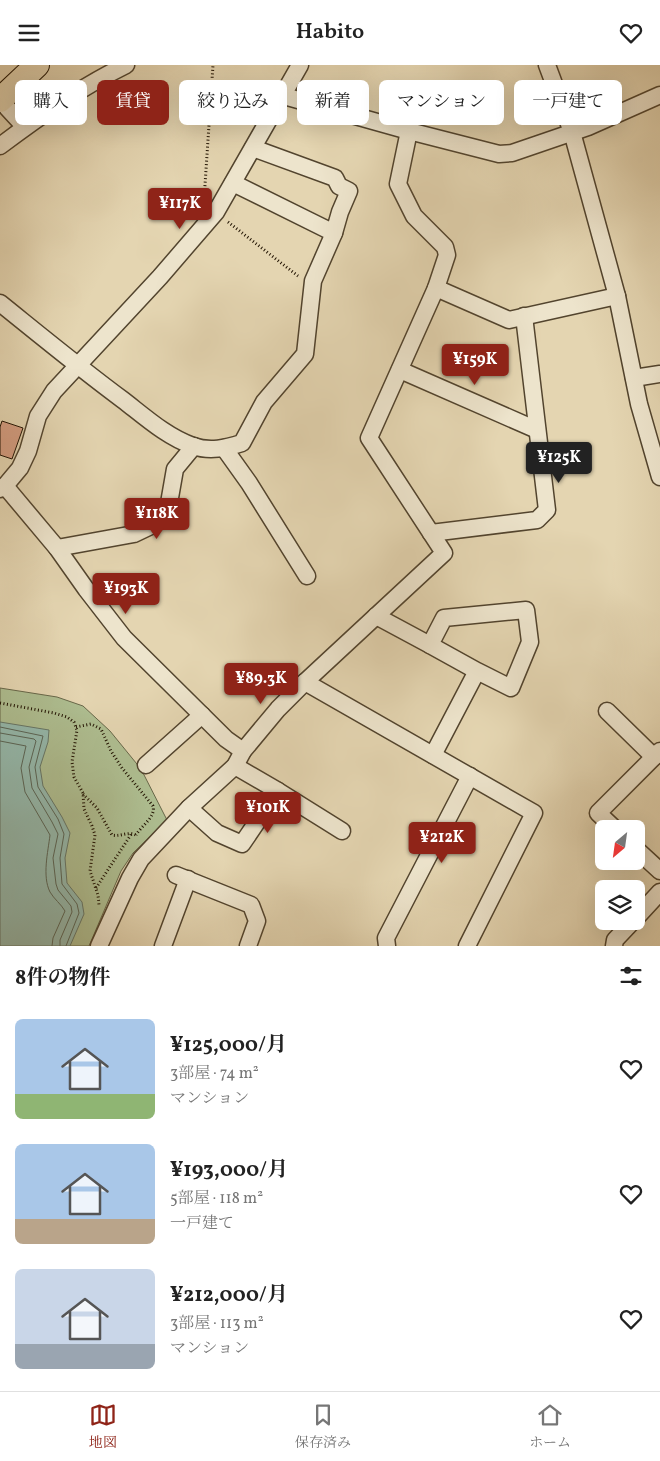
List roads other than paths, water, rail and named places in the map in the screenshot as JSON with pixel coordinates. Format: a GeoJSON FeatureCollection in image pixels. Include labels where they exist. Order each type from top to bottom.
{"type":"FeatureCollection","features":[{"type":"Feature","properties":{"kind":"highway"},"geometry":{"type":"LineString","coordinates":[[6,95],[37,65]]}},
{"type":"Feature","properties":{"kind":"street"},"geometry":{"type":"LineString","coordinates":[[87,88],[126,65]]}},
{"type":"Feature","properties":{"kind":"street"},"geometry":{"type":"LineString","coordinates":[[287,89],[300,65]]}},
{"type":"Feature","properties":{"kind":"street"},"geometry":{"type":"LineString","coordinates":[[547,65],[572,132],[617,296],[634,378],[660,477]]}},
{"type":"Feature","properties":{"kind":"street"},"geometry":{"type":"LineString","coordinates":[[6,95],[25,127]]}},
{"type":"Feature","properties":{"kind":"street"},"geometry":{"type":"LineString","coordinates":[[287,96],[409,131],[499,154],[512,153],[588,127],[660,95]]}},
{"type":"Feature","properties":{"kind":"street"},"geometry":{"type":"LineString","coordinates":[[0,146],[28,125]]}},
{"type":"Feature","properties":{"kind":"street"},"geometry":{"type":"LineString","coordinates":[[243,751],[226,739],[124,638],[57,548],[2,488],[20,468],[28,451],[38,417],[54,391],[160,277],[212,216],[266,125]]}},
{"type":"Feature","properties":{"kind":"street"},"geometry":{"type":"LineString","coordinates":[[99,946],[130,878],[141,859],[188,808],[236,766],[243,751],[278,709],[444,553],[369,438],[436,288],[448,255],[445,247],[414,216],[398,184],[409,131]]}},
{"type":"Feature","properties":{"kind":"street"},"geometry":{"type":"LineString","coordinates":[[0,303],[77,366],[155,424],[194,447],[224,448],[242,443],[264,402],[305,354],[313,281],[334,233],[349,191],[339,186],[335,178],[253,148]]}},
{"type":"Feature","properties":{"kind":"street"},"geometry":{"type":"LineString","coordinates":[[233,183],[334,233]]}},
{"type":"Feature","properties":{"kind":"street"},"geometry":{"type":"LineString","coordinates":[[436,288],[509,320],[617,296]]}},
{"type":"Feature","properties":{"kind":"street"},"geometry":{"type":"LineString","coordinates":[[431,533],[537,520],[547,510],[524,317]]}},
{"type":"Feature","properties":{"kind":"street"},"geometry":{"type":"LineString","coordinates":[[400,370],[537,431]]}},
{"type":"Feature","properties":{"kind":"street"},"geometry":{"type":"LineString","coordinates":[[634,378],[660,374]]}},
{"type":"Feature","properties":{"kind":"street"},"geometry":{"type":"LineString","coordinates":[[57,548],[134,534],[155,524],[168,509],[175,469],[194,447]]}},
{"type":"Feature","properties":{"kind":"street"},"geometry":{"type":"LineString","coordinates":[[224,448],[307,576]]}},
{"type":"Feature","properties":{"kind":"street"},"geometry":{"type":"LineString","coordinates":[[376,616],[477,671],[511,688],[530,642],[526,609],[444,618],[430,645]]}},
{"type":"Feature","properties":{"kind":"street"},"geometry":{"type":"LineString","coordinates":[[433,755],[477,671]]}},
{"type":"Feature","properties":{"kind":"street"},"geometry":{"type":"LineString","coordinates":[[305,682],[534,813],[471,945]]}},
{"type":"Feature","properties":{"kind":"street"},"geometry":{"type":"LineString","coordinates":[[605,820],[598,813],[657,754],[606,711]]}},
{"type":"Feature","properties":{"kind":"street"},"geometry":{"type":"LineString","coordinates":[[146,765],[202,715]]}},
{"type":"Feature","properties":{"kind":"street"},"geometry":{"type":"LineString","coordinates":[[236,766],[342,831]]}},
{"type":"Feature","properties":{"kind":"street"},"geometry":{"type":"LineString","coordinates":[[386,946],[386,938],[470,776]]}},
{"type":"Feature","properties":{"kind":"street"},"geometry":{"type":"LineString","coordinates":[[188,808],[217,833],[242,844],[278,791]]}},
{"type":"Feature","properties":{"kind":"street"},"geometry":{"type":"LineString","coordinates":[[645,857],[660,871]]}},
{"type":"Feature","properties":{"kind":"street"},"geometry":{"type":"LineString","coordinates":[[163,946],[182,877],[251,905],[258,921],[248,946]]}},
{"type":"Feature","properties":{"kind":"street"},"geometry":{"type":"LineString","coordinates":[[645,908],[660,892]]}},
{"type":"Feature","properties":{"kind":"street"},"geometry":{"type":"LineString","coordinates":[[614,946],[615,940],[624,930]]}},
{"type":"Feature","properties":{"kind":"water"},"geometry":{"type":"Polygon","coordinates":[[[0,722],[49,730],[48,742],[40,767],[43,786],[70,833],[65,858],[67,883],[82,902],[84,914],[70,946],[0,946],[0,722]]]}}]}
